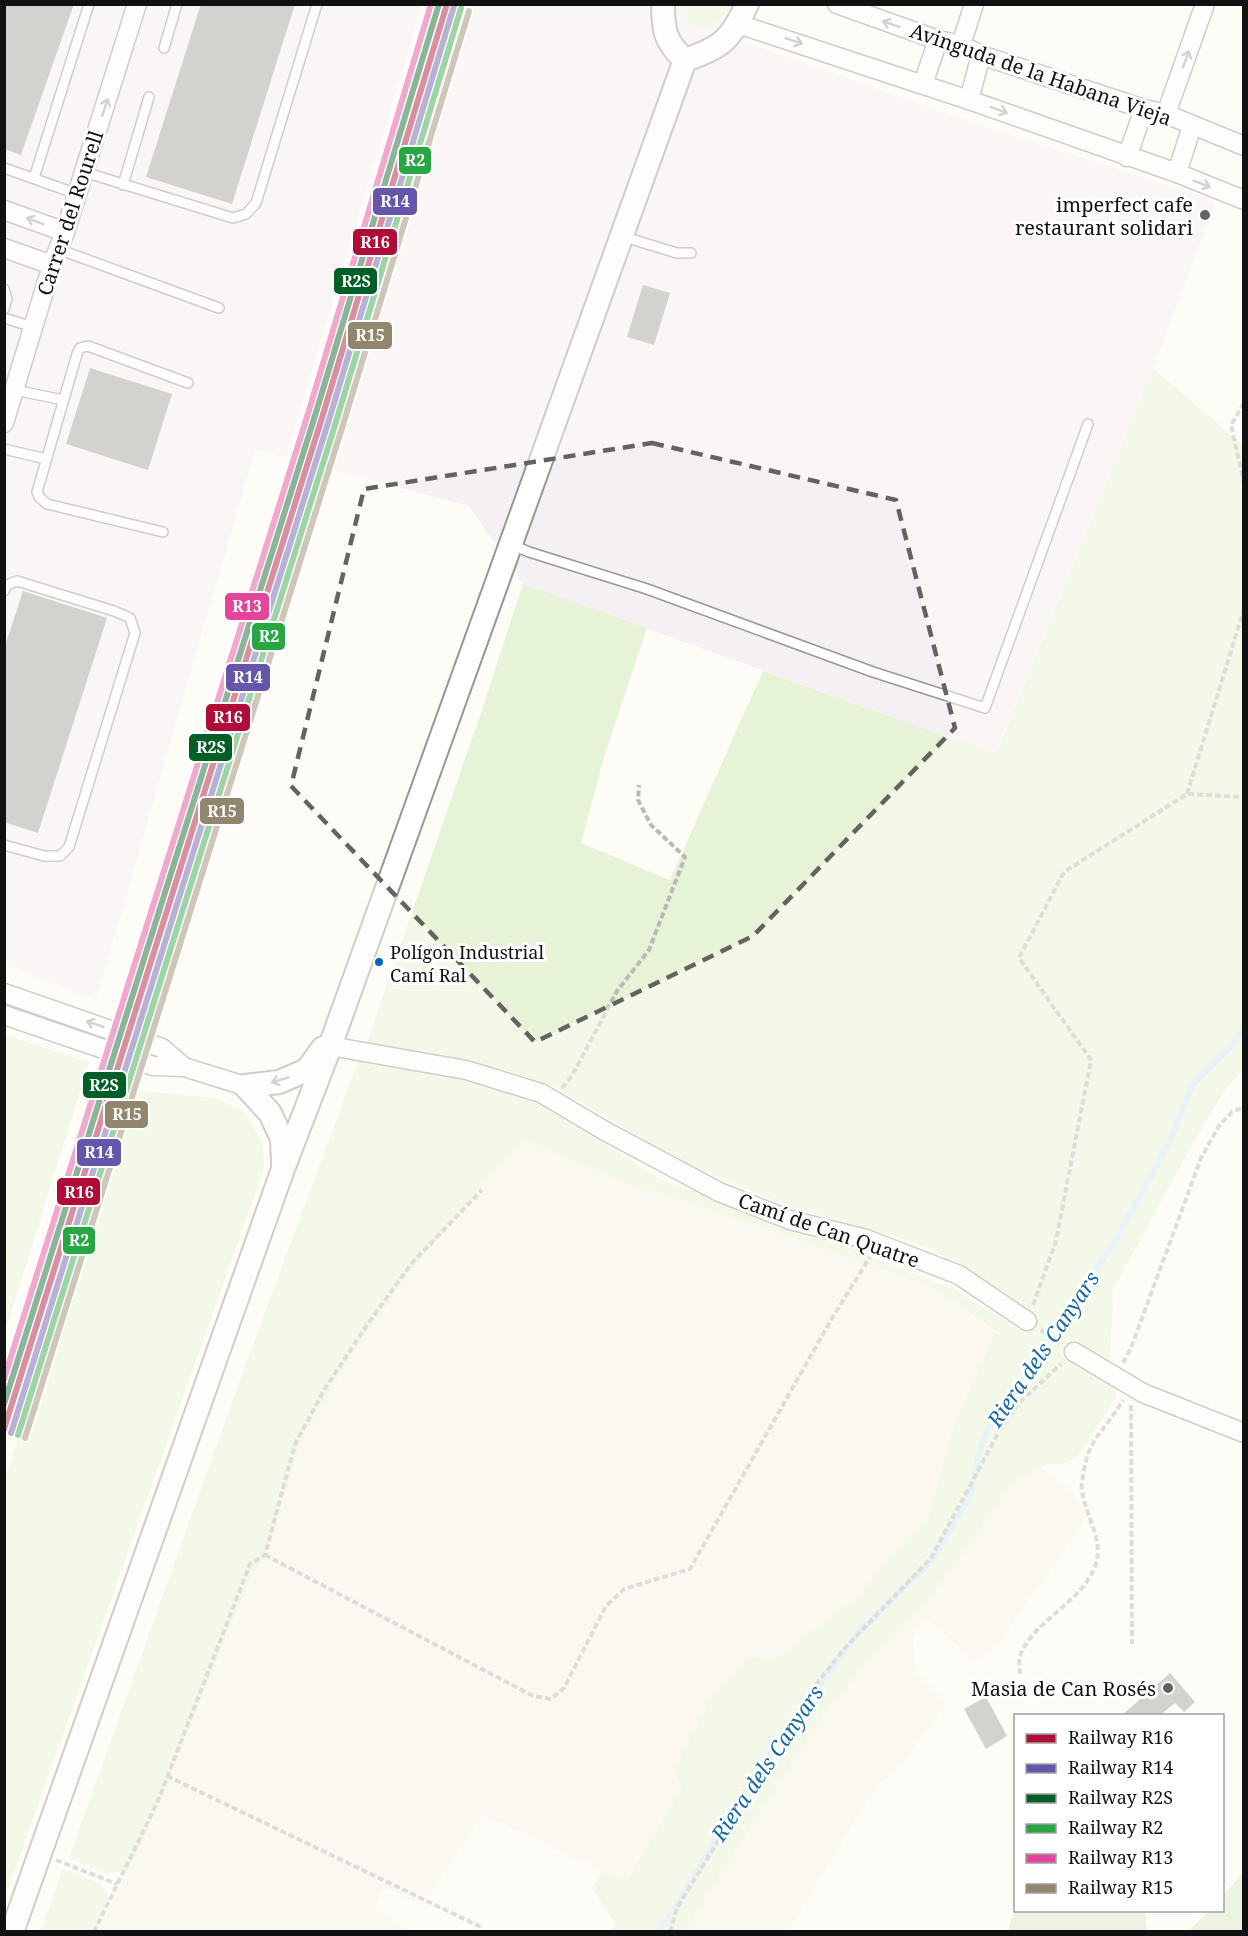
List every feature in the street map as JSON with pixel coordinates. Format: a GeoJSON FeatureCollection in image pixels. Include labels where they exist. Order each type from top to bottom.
{"type":"FeatureCollection","features":[{"type":"Feature","properties":{"kind":"street","name":"Carrer del Rourell"},"geometry":{"type":"LineString","coordinates":[[4,423],[137,4]]}},
{"type":"Feature","properties":{"kind":"street"},"geometry":{"type":"LineString","coordinates":[[663,4],[663,27],[672,48],[684,60]]}},
{"type":"Feature","properties":{"kind":"street","name":"Avinguda de la Habana Vieja"},"geometry":{"type":"LineString","coordinates":[[837,4],[938,40],[960,45],[981,55],[1144,109],[1166,114],[1244,146]]}},
{"type":"Feature","properties":{"kind":"street"},"geometry":{"type":"LineString","coordinates":[[960,45],[974,4]]}},
{"type":"Feature","properties":{"kind":"street"},"geometry":{"type":"LineString","coordinates":[[1166,114],[1205,4]]}},
{"type":"Feature","properties":{"kind":"street"},"geometry":{"type":"LineString","coordinates":[[684,60],[710,51],[727,39],[743,14],[923,84],[1177,173],[1244,200]]}},
{"type":"Feature","properties":{"kind":"street"},"geometry":{"type":"LineString","coordinates":[[923,84],[938,40]]}},
{"type":"Feature","properties":{"kind":"street"},"geometry":{"type":"LineString","coordinates":[[969,100],[981,55]]}},
{"type":"Feature","properties":{"kind":"street"},"geometry":{"type":"LineString","coordinates":[[12,1932],[283,1169],[684,60]]}},
{"type":"Feature","properties":{"kind":"street"},"geometry":{"type":"LineString","coordinates":[[1127,157],[1144,109]]}},
{"type":"Feature","properties":{"kind":"street"},"geometry":{"type":"LineString","coordinates":[[1177,173],[1192,126]]}},
{"type":"Feature","properties":{"kind":"street"},"geometry":{"type":"LineString","coordinates":[[4,210],[65,232]]}},
{"type":"Feature","properties":{"kind":"street"},"geometry":{"type":"LineString","coordinates":[[4,249],[55,257]]}},
{"type":"Feature","properties":{"kind":"street"},"geometry":{"type":"LineString","coordinates":[[4,993],[162,1048],[184,1067]]}},
{"type":"Feature","properties":{"kind":"street"},"geometry":{"type":"LineString","coordinates":[[4,1016],[153,1066],[184,1067],[245,1086],[279,1082],[307,1070],[332,1038]]}},
{"type":"Feature","properties":{"kind":"street","name":"Camí de Can Quatre"},"geometry":{"type":"LineString","coordinates":[[332,1038],[466,1070],[541,1093],[605,1131],[719,1192],[790,1220],[879,1244],[959,1275],[1027,1321]]}},
{"type":"Feature","properties":{"kind":"street"},"geometry":{"type":"LineString","coordinates":[[245,1086],[270,1113],[278,1130],[282,1139],[283,1169]]}},
{"type":"Feature","properties":{"kind":"street"},"geometry":{"type":"LineString","coordinates":[[1074,1352],[1143,1393],[1244,1433]]}},
{"type":"Feature","properties":{"kind":"lane"},"geometry":{"type":"LineString","coordinates":[[34,178],[89,4]]}},
{"type":"Feature","properties":{"kind":"lane"},"geometry":{"type":"LineString","coordinates":[[164,48],[177,4]]}},
{"type":"Feature","properties":{"kind":"lane"},"geometry":{"type":"LineString","coordinates":[[84,172],[233,218],[246,214],[256,203],[317,4]]}},
{"type":"Feature","properties":{"kind":"lane"},"geometry":{"type":"LineString","coordinates":[[123,185],[149,97]]}},
{"type":"Feature","properties":{"kind":"lane"},"geometry":{"type":"LineString","coordinates":[[4,168],[77,194]]}},
{"type":"Feature","properties":{"kind":"lane"},"geometry":{"type":"LineString","coordinates":[[621,236],[677,253],[691,253]]}},
{"type":"Feature","properties":{"kind":"lane"},"geometry":{"type":"LineString","coordinates":[[55,257],[219,308]]}},
{"type":"Feature","properties":{"kind":"lane"},"geometry":{"type":"LineString","coordinates":[[4,289],[7,299],[4,309]]}},
{"type":"Feature","properties":{"kind":"lane"},"geometry":{"type":"LineString","coordinates":[[4,318],[33,327]]}},
{"type":"Feature","properties":{"kind":"lane"},"geometry":{"type":"LineString","coordinates":[[163,532],[47,504],[36,492],[80,348],[88,346],[188,383]]}},
{"type":"Feature","properties":{"kind":"lane"},"geometry":{"type":"LineString","coordinates":[[15,390],[63,400]]}},
{"type":"Feature","properties":{"kind":"lane"},"geometry":{"type":"LineString","coordinates":[[510,544],[647,589],[873,672],[986,708],[1088,424]]}},
{"type":"Feature","properties":{"kind":"lane"},"geometry":{"type":"LineString","coordinates":[[4,449],[46,459]]}},
{"type":"Feature","properties":{"kind":"lane"},"geometry":{"type":"LineString","coordinates":[[4,591],[7,585],[17,581],[114,611],[130,618],[135,633],[69,847],[60,856],[44,856],[4,845]]}},
{"type":"Feature","properties":{"kind":"path"},"geometry":{"type":"LineString","coordinates":[[1244,403],[1231,425],[1244,483]]}},
{"type":"Feature","properties":{"kind":"path"},"geometry":{"type":"LineString","coordinates":[[1187,794],[1244,609]]}},
{"type":"Feature","properties":{"kind":"path"},"geometry":{"type":"LineString","coordinates":[[552,1100],[572,1076],[617,991],[649,950],[685,856],[651,825],[638,800],[639,785]]}},
{"type":"Feature","properties":{"kind":"path"},"geometry":{"type":"LineString","coordinates":[[670,1932],[677,1908],[806,1697],[845,1648],[931,1558],[1001,1428],[1019,1403],[1074,1352],[1027,1321],[1056,1241],[1091,1060],[1019,958],[1064,872],[1187,794],[1244,797]]}},
{"type":"Feature","properties":{"kind":"path"},"geometry":{"type":"LineString","coordinates":[[1020,1674],[1019,1658],[1029,1639],[1080,1591],[1095,1569],[1098,1555],[1096,1533],[1082,1490],[1087,1454],[1096,1436],[1115,1414],[1131,1348],[1201,1158],[1219,1126],[1232,1112],[1244,1107]]}},
{"type":"Feature","properties":{"kind":"path"},"geometry":{"type":"LineString","coordinates":[[94,1932],[158,1801],[250,1564],[265,1555],[295,1444],[323,1392],[369,1322],[412,1263],[482,1190]]}},
{"type":"Feature","properties":{"kind":"path"},"geometry":{"type":"LineString","coordinates":[[265,1555],[533,1696],[551,1699],[564,1688],[606,1606],[624,1589],[690,1569],[831,1320],[879,1244]]}},
{"type":"Feature","properties":{"kind":"path"},"geometry":{"type":"LineString","coordinates":[[1123,1381],[1132,1644]]}},
{"type":"Feature","properties":{"kind":"path"},"geometry":{"type":"LineString","coordinates":[[167,1776],[483,1928]]}},
{"type":"Feature","properties":{"kind":"path"},"geometry":{"type":"LineString","coordinates":[[39,1855],[117,1884]]}},
{"type":"Feature","properties":{"kind":"highlighted area"},"geometry":{"type":"Polygon","coordinates":[[[652,443],[896,500],[955,728],[753,936],[535,1042],[291,786],[364,489],[652,443]]]}},
{"type":"Feature","properties":{"kind":"shaded area"},"geometry":{"type":"Polygon","coordinates":[[[4,5],[422,5],[286,457],[255,450],[96,1000],[5,964],[4,5]]]}},
{"type":"Feature","properties":{"kind":"shaded area"},"geometry":{"type":"Polygon","coordinates":[[[463,5],[758,5],[746,42],[985,127],[1199,195],[1215,204],[1153,368],[995,754],[523,584],[469,506],[321,467],[463,5]]]}},
{"type":"Feature","properties":{"kind":"shaded area"},"geometry":{"type":"Polygon","coordinates":[[[525,1139],[645,1192],[650,1189],[929,1285],[995,1332],[953,1429],[928,1518],[852,1601],[772,1662],[682,1788],[625,1881],[481,1816],[422,1905],[384,1887],[375,1908],[411,1931],[98,1932],[147,1831],[253,1572],[262,1562],[303,1438],[351,1357],[406,1277],[494,1172],[525,1139]]]}},
{"type":"Feature","properties":{"kind":"shaded area"},"geometry":{"type":"Polygon","coordinates":[[[1040,1467],[1068,1486],[1084,1509],[1084,1522],[998,1645],[974,1662],[932,1622],[924,1623],[913,1638],[916,1671],[946,1703],[907,1759],[875,1788],[788,1931],[687,1932],[697,1911],[831,1703],[945,1579],[1011,1484],[1040,1467]]]}},
{"type":"Feature","properties":{"kind":"green space"},"geometry":{"type":"Polygon","coordinates":[[[682,4],[728,5],[720,19],[712,26],[700,28],[690,22],[682,4]]]}},
{"type":"Feature","properties":{"kind":"green space"},"geometry":{"type":"Polygon","coordinates":[[[1153,368],[1243,445],[1243,1069],[1222,1094],[1112,1292],[1110,1355],[1117,1388],[1115,1398],[1078,1456],[1061,1464],[1040,1467],[1011,1484],[945,1579],[831,1703],[697,1911],[687,1931],[610,1931],[616,1925],[592,1888],[602,1871],[626,1881],[682,1788],[674,1770],[713,1693],[749,1655],[772,1662],[852,1601],[928,1518],[953,1429],[995,1332],[1006,1338],[929,1285],[650,1189],[646,1192],[525,1140],[494,1172],[406,1277],[351,1357],[303,1438],[262,1562],[253,1572],[129,1870],[107,1874],[69,1858],[244,1369],[358,1062],[479,1080],[546,1106],[661,1180],[850,1248],[957,1291],[1024,1333],[1035,1317],[959,1263],[916,1243],[789,1206],[681,1162],[552,1085],[501,1069],[366,1045],[481,713],[523,584],[647,628],[605,754],[581,843],[670,880],[763,671],[996,754],[1153,368]]]}},
{"type":"Feature","properties":{"kind":"green space"},"geometry":{"type":"Polygon","coordinates":[[[4,1035],[89,1063],[5,1332],[4,1035]]]}},
{"type":"Feature","properties":{"kind":"green space"},"geometry":{"type":"Polygon","coordinates":[[[130,1089],[219,1099],[245,1113],[263,1143],[264,1169],[5,1898],[5,1479],[130,1089]]]}},
{"type":"Feature","properties":{"kind":"green space"},"geometry":{"type":"Polygon","coordinates":[[[63,1869],[100,1883],[110,1899],[95,1931],[41,1931],[63,1869]]]}},
{"type":"Feature","properties":{"kind":"green space"},"geometry":{"type":"Polygon","coordinates":[[[1243,1873],[1243,1931],[1189,1931],[1207,1912],[1224,1912],[1224,1894],[1243,1873]]]}},
{"type":"Feature","properties":{"kind":"green space"},"geometry":{"type":"Polygon","coordinates":[[[1014,1911],[1145,1912],[1147,1931],[1008,1931],[1014,1911]]]}},
{"type":"Feature","properties":{"kind":"building"},"geometry":{"type":"Polygon","coordinates":[[[4,4],[74,4],[21,155],[4,149],[4,4]]]}},
{"type":"Feature","properties":{"kind":"building"},"geometry":{"type":"Polygon","coordinates":[[[201,4],[295,4],[232,204],[146,177],[201,4]]]}},
{"type":"Feature","properties":{"kind":"building"},"geometry":{"type":"Polygon","coordinates":[[[643,285],[670,293],[654,345],[627,337],[643,285]]]}},
{"type":"Feature","properties":{"kind":"building"},"geometry":{"type":"Polygon","coordinates":[[[90,368],[172,394],[148,470],[66,444],[90,368]]]}},
{"type":"Feature","properties":{"kind":"building"},"geometry":{"type":"Polygon","coordinates":[[[23,591],[107,618],[38,833],[4,822],[4,649],[23,591]]]}},
{"type":"Feature","properties":{"kind":"building","name":"Masia de Can Rosés"},"geometry":{"type":"Polygon","coordinates":[[[1170,1673],[1195,1702],[1184,1712],[1175,1703],[1161,1714],[1123,1714],[1170,1673]]]}},
{"type":"Feature","properties":{"kind":"building"},"geometry":{"type":"Polygon","coordinates":[[[986,1697],[1007,1736],[986,1749],[964,1709],[986,1697]]]}},
{"type":"Feature","properties":{"kind":"waterway","name":"Riera dels Canyars"},"geometry":{"type":"LineString","coordinates":[[658,1932],[765,1759],[858,1633],[932,1560],[971,1494],[979,1453],[991,1423],[1114,1243],[1168,1145],[1192,1085],[1234,1043],[1244,1028]]}},
{"type":"Feature","properties":{"kind":"rail line","name":"R13"},"geometry":{"type":"LineString","coordinates":[[4,1379],[307,417],[431,4]]}},
{"type":"Feature","properties":{"kind":"rail line","name":"R2S"},"geometry":{"type":"LineString","coordinates":[[4,1404],[314,419],[439,4]]}},
{"type":"Feature","properties":{"kind":"rail line","name":"R16"},"geometry":{"type":"LineString","coordinates":[[4,1429],[321,421],[447,4]]}},
{"type":"Feature","properties":{"kind":"rail line","name":"R14"},"geometry":{"type":"LineString","coordinates":[[11,1433],[328,423],[454,6]]}},
{"type":"Feature","properties":{"kind":"rail line","name":"R2"},"geometry":{"type":"LineString","coordinates":[[18,1435],[335,425],[461,8]]}},
{"type":"Feature","properties":{"kind":"rail line","name":"R15"},"geometry":{"type":"LineString","coordinates":[[25,1438],[342,428],[469,11]]}},
{"type":"Feature","properties":{"kind":"place","name":"imperfect cafe restaurant solidari"},"geometry":{"type":"Point","coordinates":[1205,215]}},
{"type":"Feature","properties":{"kind":"place","name":"Polígon Industrial Camí Ral"},"geometry":{"type":"Point","coordinates":[379,962]}},
{"type":"Feature","properties":{"kind":"place","name":"Masia de Can Rosés"},"geometry":{"type":"Point","coordinates":[1168,1688]}}]}
